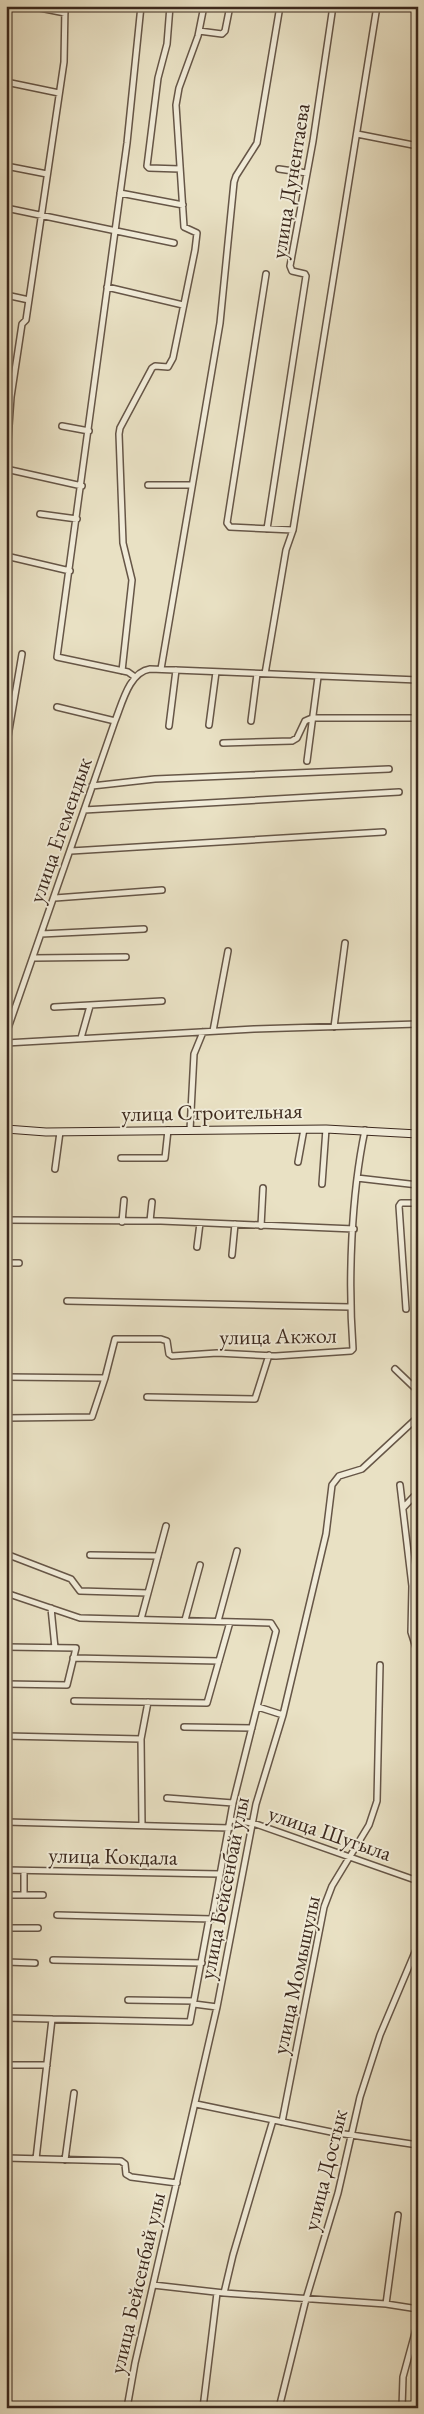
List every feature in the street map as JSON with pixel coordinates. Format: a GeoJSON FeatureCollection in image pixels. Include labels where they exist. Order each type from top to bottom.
{"type":"FeatureCollection","features":[{"type":"Feature","properties":{"kind":"main road","name":"улица Строительная"},"geometry":{"type":"LineString","coordinates":[[6,1129],[60,1132],[326,1129],[418,1134]]}},
{"type":"Feature","properties":{"kind":"street"},"geometry":{"type":"LineString","coordinates":[[30,6],[65,13]]}},
{"type":"Feature","properties":{"kind":"street"},"geometry":{"type":"LineString","coordinates":[[65,6],[64,62],[26,320],[22,324],[11,397],[6,469],[82,486]]}},
{"type":"Feature","properties":{"kind":"street"},"geometry":{"type":"LineString","coordinates":[[135,677],[122,671],[57,658],[82,486],[115,232],[136,64],[141,6]]}},
{"type":"Feature","properties":{"kind":"street"},"geometry":{"type":"LineString","coordinates":[[170,6],[169,30],[158,78],[147,166],[150,168],[180,169]]}},
{"type":"Feature","properties":{"kind":"street"},"geometry":{"type":"LineString","coordinates":[[122,671],[132,580],[123,543],[120,428],[152,368],[155,366],[168,367],[171,363],[198,237],[198,232],[184,227],[176,98],[199,31],[204,6]]}},
{"type":"Feature","properties":{"kind":"street"},"geometry":{"type":"LineString","coordinates":[[199,31],[222,34],[225,31],[230,6]]}},
{"type":"Feature","properties":{"kind":"street"},"geometry":{"type":"LineString","coordinates":[[280,6],[257,143],[234,182],[220,323],[161,670],[418,680]]}},
{"type":"Feature","properties":{"kind":"street","name":"улица Дунентаева"},"geometry":{"type":"LineString","coordinates":[[267,529],[306,276],[289,269],[307,173],[333,6]]}},
{"type":"Feature","properties":{"kind":"street"},"geometry":{"type":"LineString","coordinates":[[266,674],[286,550],[293,530],[377,6]]}},
{"type":"Feature","properties":{"kind":"street"},"geometry":{"type":"LineString","coordinates":[[6,82],[59,93]]}},
{"type":"Feature","properties":{"kind":"street"},"geometry":{"type":"LineString","coordinates":[[357,134],[418,146]]}},
{"type":"Feature","properties":{"kind":"street"},"geometry":{"type":"LineString","coordinates":[[6,166],[47,174]]}},
{"type":"Feature","properties":{"kind":"street"},"geometry":{"type":"LineString","coordinates":[[279,169],[307,173]]}},
{"type":"Feature","properties":{"kind":"street"},"geometry":{"type":"LineString","coordinates":[[120,193],[183,205]]}},
{"type":"Feature","properties":{"kind":"street"},"geometry":{"type":"LineString","coordinates":[[6,208],[174,243]]}},
{"type":"Feature","properties":{"kind":"street"},"geometry":{"type":"LineString","coordinates":[[266,274],[227,523],[230,526],[293,530]]}},
{"type":"Feature","properties":{"kind":"street"},"geometry":{"type":"LineString","coordinates":[[107,287],[183,304]]}},
{"type":"Feature","properties":{"kind":"street"},"geometry":{"type":"LineString","coordinates":[[6,295],[29,300]]}},
{"type":"Feature","properties":{"kind":"street"},"geometry":{"type":"LineString","coordinates":[[62,426],[89,432]]}},
{"type":"Feature","properties":{"kind":"street"},"geometry":{"type":"LineString","coordinates":[[148,485],[191,485]]}},
{"type":"Feature","properties":{"kind":"street"},"geometry":{"type":"LineString","coordinates":[[40,514],[77,519]]}},
{"type":"Feature","properties":{"kind":"street"},"geometry":{"type":"LineString","coordinates":[[6,556],[70,571]]}},
{"type":"Feature","properties":{"kind":"street"},"geometry":{"type":"LineString","coordinates":[[6,748],[22,654]]}},
{"type":"Feature","properties":{"kind":"street","name":"улица Егемендык"},"geometry":{"type":"LineString","coordinates":[[6,1034],[55,898],[114,721],[135,677],[144,670],[161,670]]}},
{"type":"Feature","properties":{"kind":"street"},"geometry":{"type":"LineString","coordinates":[[169,726],[176,670]]}},
{"type":"Feature","properties":{"kind":"street"},"geometry":{"type":"LineString","coordinates":[[210,725],[216,672]]}},
{"type":"Feature","properties":{"kind":"street"},"geometry":{"type":"LineString","coordinates":[[252,720],[257,674]]}},
{"type":"Feature","properties":{"kind":"street"},"geometry":{"type":"LineString","coordinates":[[307,761],[318,677]]}},
{"type":"Feature","properties":{"kind":"street"},"geometry":{"type":"LineString","coordinates":[[57,707],[114,721]]}},
{"type":"Feature","properties":{"kind":"street"},"geometry":{"type":"LineString","coordinates":[[223,743],[292,741],[297,738],[305,721],[312,718],[418,718]]}},
{"type":"Feature","properties":{"kind":"street"},"geometry":{"type":"LineString","coordinates":[[92,786],[155,779],[389,768]]}},
{"type":"Feature","properties":{"kind":"street"},"geometry":{"type":"LineString","coordinates":[[84,810],[399,792]]}},
{"type":"Feature","properties":{"kind":"street"},"geometry":{"type":"LineString","coordinates":[[71,851],[383,832]]}},
{"type":"Feature","properties":{"kind":"street"},"geometry":{"type":"LineString","coordinates":[[55,898],[162,890]]}},
{"type":"Feature","properties":{"kind":"street"},"geometry":{"type":"LineString","coordinates":[[41,934],[144,929]]}},
{"type":"Feature","properties":{"kind":"street"},"geometry":{"type":"LineString","coordinates":[[334,1028],[345,943]]}},
{"type":"Feature","properties":{"kind":"street"},"geometry":{"type":"LineString","coordinates":[[213,1031],[228,952]]}},
{"type":"Feature","properties":{"kind":"street"},"geometry":{"type":"LineString","coordinates":[[34,958],[126,957]]}},
{"type":"Feature","properties":{"kind":"street"},"geometry":{"type":"LineString","coordinates":[[54,1007],[162,1001]]}},
{"type":"Feature","properties":{"kind":"street"},"geometry":{"type":"LineString","coordinates":[[81,1038],[90,1006]]}},
{"type":"Feature","properties":{"kind":"street"},"geometry":{"type":"LineString","coordinates":[[6,1044],[213,1031],[418,1024]]}},
{"type":"Feature","properties":{"kind":"street"},"geometry":{"type":"LineString","coordinates":[[190,1130],[194,1054],[204,1032]]}},
{"type":"Feature","properties":{"kind":"street"},"geometry":{"type":"LineString","coordinates":[[298,1162],[304,1129]]}},
{"type":"Feature","properties":{"kind":"street"},"geometry":{"type":"LineString","coordinates":[[322,1184],[326,1129]]}},
{"type":"Feature","properties":{"kind":"street"},"geometry":{"type":"LineString","coordinates":[[121,1158],[165,1158],[168,1130]]}},
{"type":"Feature","properties":{"kind":"street","name":"улица Акжол"},"geometry":{"type":"LineString","coordinates":[[106,1378],[115,1339],[161,1339],[168,1341],[169,1354],[172,1356],[217,1353],[269,1355],[351,1351],[350,1307],[357,1178],[366,1130]]}},
{"type":"Feature","properties":{"kind":"street"},"geometry":{"type":"LineString","coordinates":[[54,1169],[60,1132]]}},
{"type":"Feature","properties":{"kind":"street"},"geometry":{"type":"LineString","coordinates":[[357,1178],[418,1185]]}},
{"type":"Feature","properties":{"kind":"street"},"geometry":{"type":"LineString","coordinates":[[261,1226],[263,1188]]}},
{"type":"Feature","properties":{"kind":"street"},"geometry":{"type":"LineString","coordinates":[[406,1309],[399,1206],[401,1203],[416,1203],[418,1199]]}},
{"type":"Feature","properties":{"kind":"street"},"geometry":{"type":"LineString","coordinates":[[122,1222],[124,1200]]}},
{"type":"Feature","properties":{"kind":"street"},"geometry":{"type":"LineString","coordinates":[[150,1222],[152,1202]]}},
{"type":"Feature","properties":{"kind":"street"},"geometry":{"type":"LineString","coordinates":[[6,1220],[235,1224],[354,1230]]}},
{"type":"Feature","properties":{"kind":"street"},"geometry":{"type":"LineString","coordinates":[[197,1247],[200,1223]]}},
{"type":"Feature","properties":{"kind":"street"},"geometry":{"type":"LineString","coordinates":[[232,1254],[235,1224]]}},
{"type":"Feature","properties":{"kind":"street"},"geometry":{"type":"LineString","coordinates":[[6,1262],[19,1263]]}},
{"type":"Feature","properties":{"kind":"street"},"geometry":{"type":"LineString","coordinates":[[68,1301],[350,1307]]}},
{"type":"Feature","properties":{"kind":"street"},"geometry":{"type":"LineString","coordinates":[[147,1397],[255,1399],[269,1355]]}},
{"type":"Feature","properties":{"kind":"street"},"geometry":{"type":"LineString","coordinates":[[395,1369],[418,1391]]}},
{"type":"Feature","properties":{"kind":"street"},"geometry":{"type":"LineString","coordinates":[[6,1376],[106,1378],[95,1411],[88,1419],[6,1418]]}},
{"type":"Feature","properties":{"kind":"street","name":"улица Бейсенбай улы"},"geometry":{"type":"LineString","coordinates":[[127,2408],[153,2285],[217,2007],[253,1823],[283,1715],[326,1534],[332,1485],[339,1476],[362,1469],[417,1419]]}},
{"type":"Feature","properties":{"kind":"street"},"geometry":{"type":"LineString","coordinates":[[400,1486],[412,1586],[411,1624],[413,1642],[418,1654]]}},
{"type":"Feature","properties":{"kind":"street"},"geometry":{"type":"LineString","coordinates":[[403,1508],[418,1492]]}},
{"type":"Feature","properties":{"kind":"street"},"geometry":{"type":"LineString","coordinates":[[141,1619],[166,1526]]}},
{"type":"Feature","properties":{"kind":"street"},"geometry":{"type":"LineString","coordinates":[[218,1621],[237,1550]]}},
{"type":"Feature","properties":{"kind":"street"},"geometry":{"type":"LineString","coordinates":[[6,1554],[71,1579],[80,1591],[148,1593]]}},
{"type":"Feature","properties":{"kind":"street"},"geometry":{"type":"LineString","coordinates":[[90,1555],[158,1556]]}},
{"type":"Feature","properties":{"kind":"street"},"geometry":{"type":"LineString","coordinates":[[184,1620],[200,1565]]}},
{"type":"Feature","properties":{"kind":"street"},"geometry":{"type":"LineString","coordinates":[[6,1593],[80,1618],[271,1624],[276,1631],[233,1803],[230,1828],[212,1919],[57,1915]]}},
{"type":"Feature","properties":{"kind":"street"},"geometry":{"type":"LineString","coordinates":[[51,1608],[55,1648]]}},
{"type":"Feature","properties":{"kind":"street"},"geometry":{"type":"LineString","coordinates":[[74,1700],[207,1703],[230,1622]]}},
{"type":"Feature","properties":{"kind":"street"},"geometry":{"type":"LineString","coordinates":[[411,1624],[418,1624]]}},
{"type":"Feature","properties":{"kind":"street"},"geometry":{"type":"LineString","coordinates":[[6,1647],[76,1648],[67,1685],[6,1684]]}},
{"type":"Feature","properties":{"kind":"street"},"geometry":{"type":"LineString","coordinates":[[74,1658],[219,1661]]}},
{"type":"Feature","properties":{"kind":"street","name":"улица Момышулы"},"geometry":{"type":"LineString","coordinates":[[282,2122],[324,1907],[332,1886],[369,1825],[377,1801],[380,1665]]}},
{"type":"Feature","properties":{"kind":"street"},"geometry":{"type":"LineString","coordinates":[[142,1825],[141,1739],[148,1702]]}},
{"type":"Feature","properties":{"kind":"street"},"geometry":{"type":"LineString","coordinates":[[258,1707],[283,1715]]}},
{"type":"Feature","properties":{"kind":"street"},"geometry":{"type":"LineString","coordinates":[[184,1727],[252,1728]]}},
{"type":"Feature","properties":{"kind":"street"},"geometry":{"type":"LineString","coordinates":[[6,1736],[141,1739]]}},
{"type":"Feature","properties":{"kind":"street"},"geometry":{"type":"LineString","coordinates":[[167,1798],[233,1803]]}},
{"type":"Feature","properties":{"kind":"street","name":"улица Шугыла"},"geometry":{"type":"LineString","coordinates":[[231,1820],[253,1823],[418,1881]]}},
{"type":"Feature","properties":{"kind":"street"},"geometry":{"type":"LineString","coordinates":[[6,1822],[230,1828]]}},
{"type":"Feature","properties":{"kind":"street","name":"улица Кокдала"},"geometry":{"type":"LineString","coordinates":[[6,1870],[220,1874]]}},
{"type":"Feature","properties":{"kind":"street"},"geometry":{"type":"LineString","coordinates":[[24,1871],[24,1895]]}},
{"type":"Feature","properties":{"kind":"street"},"geometry":{"type":"LineString","coordinates":[[6,1894],[43,1895]]}},
{"type":"Feature","properties":{"kind":"street"},"geometry":{"type":"LineString","coordinates":[[6,2018],[190,2022],[208,1919]]}},
{"type":"Feature","properties":{"kind":"street"},"geometry":{"type":"LineString","coordinates":[[6,1928],[38,1928]]}},
{"type":"Feature","properties":{"kind":"street","name":"улица Достык"},"geometry":{"type":"LineString","coordinates":[[279,2408],[306,2299],[327,2232],[360,2097],[380,2035],[418,1945]]}},
{"type":"Feature","properties":{"kind":"street"},"geometry":{"type":"LineString","coordinates":[[53,1960],[202,1962]]}},
{"type":"Feature","properties":{"kind":"street"},"geometry":{"type":"LineString","coordinates":[[6,1962],[34,1963]]}},
{"type":"Feature","properties":{"kind":"street"},"geometry":{"type":"LineString","coordinates":[[128,2000],[194,2002],[217,2007]]}},
{"type":"Feature","properties":{"kind":"street"},"geometry":{"type":"LineString","coordinates":[[36,2159],[52,2019]]}},
{"type":"Feature","properties":{"kind":"street"},"geometry":{"type":"LineString","coordinates":[[6,2064],[47,2065]]}},
{"type":"Feature","properties":{"kind":"street"},"geometry":{"type":"LineString","coordinates":[[65,2160],[74,2093]]}},
{"type":"Feature","properties":{"kind":"street"},"geometry":{"type":"LineString","coordinates":[[196,2104],[282,2122],[418,2145]]}},
{"type":"Feature","properties":{"kind":"street"},"geometry":{"type":"LineString","coordinates":[[224,2293],[233,2254],[273,2120]]}},
{"type":"Feature","properties":{"kind":"street"},"geometry":{"type":"LineString","coordinates":[[6,2158],[121,2161],[125,2164],[126,2174],[131,2177],[177,2183]]}},
{"type":"Feature","properties":{"kind":"street"},"geometry":{"type":"LineString","coordinates":[[386,2304],[398,2216]]}},
{"type":"Feature","properties":{"kind":"street"},"geometry":{"type":"LineString","coordinates":[[153,2285],[218,2293],[386,2304],[418,2309]]}},
{"type":"Feature","properties":{"kind":"street"},"geometry":{"type":"LineString","coordinates":[[202,2408],[218,2293]]}},
{"type":"Feature","properties":{"kind":"street"},"geometry":{"type":"LineString","coordinates":[[402,2408],[403,2377],[418,2322]]}}]}
